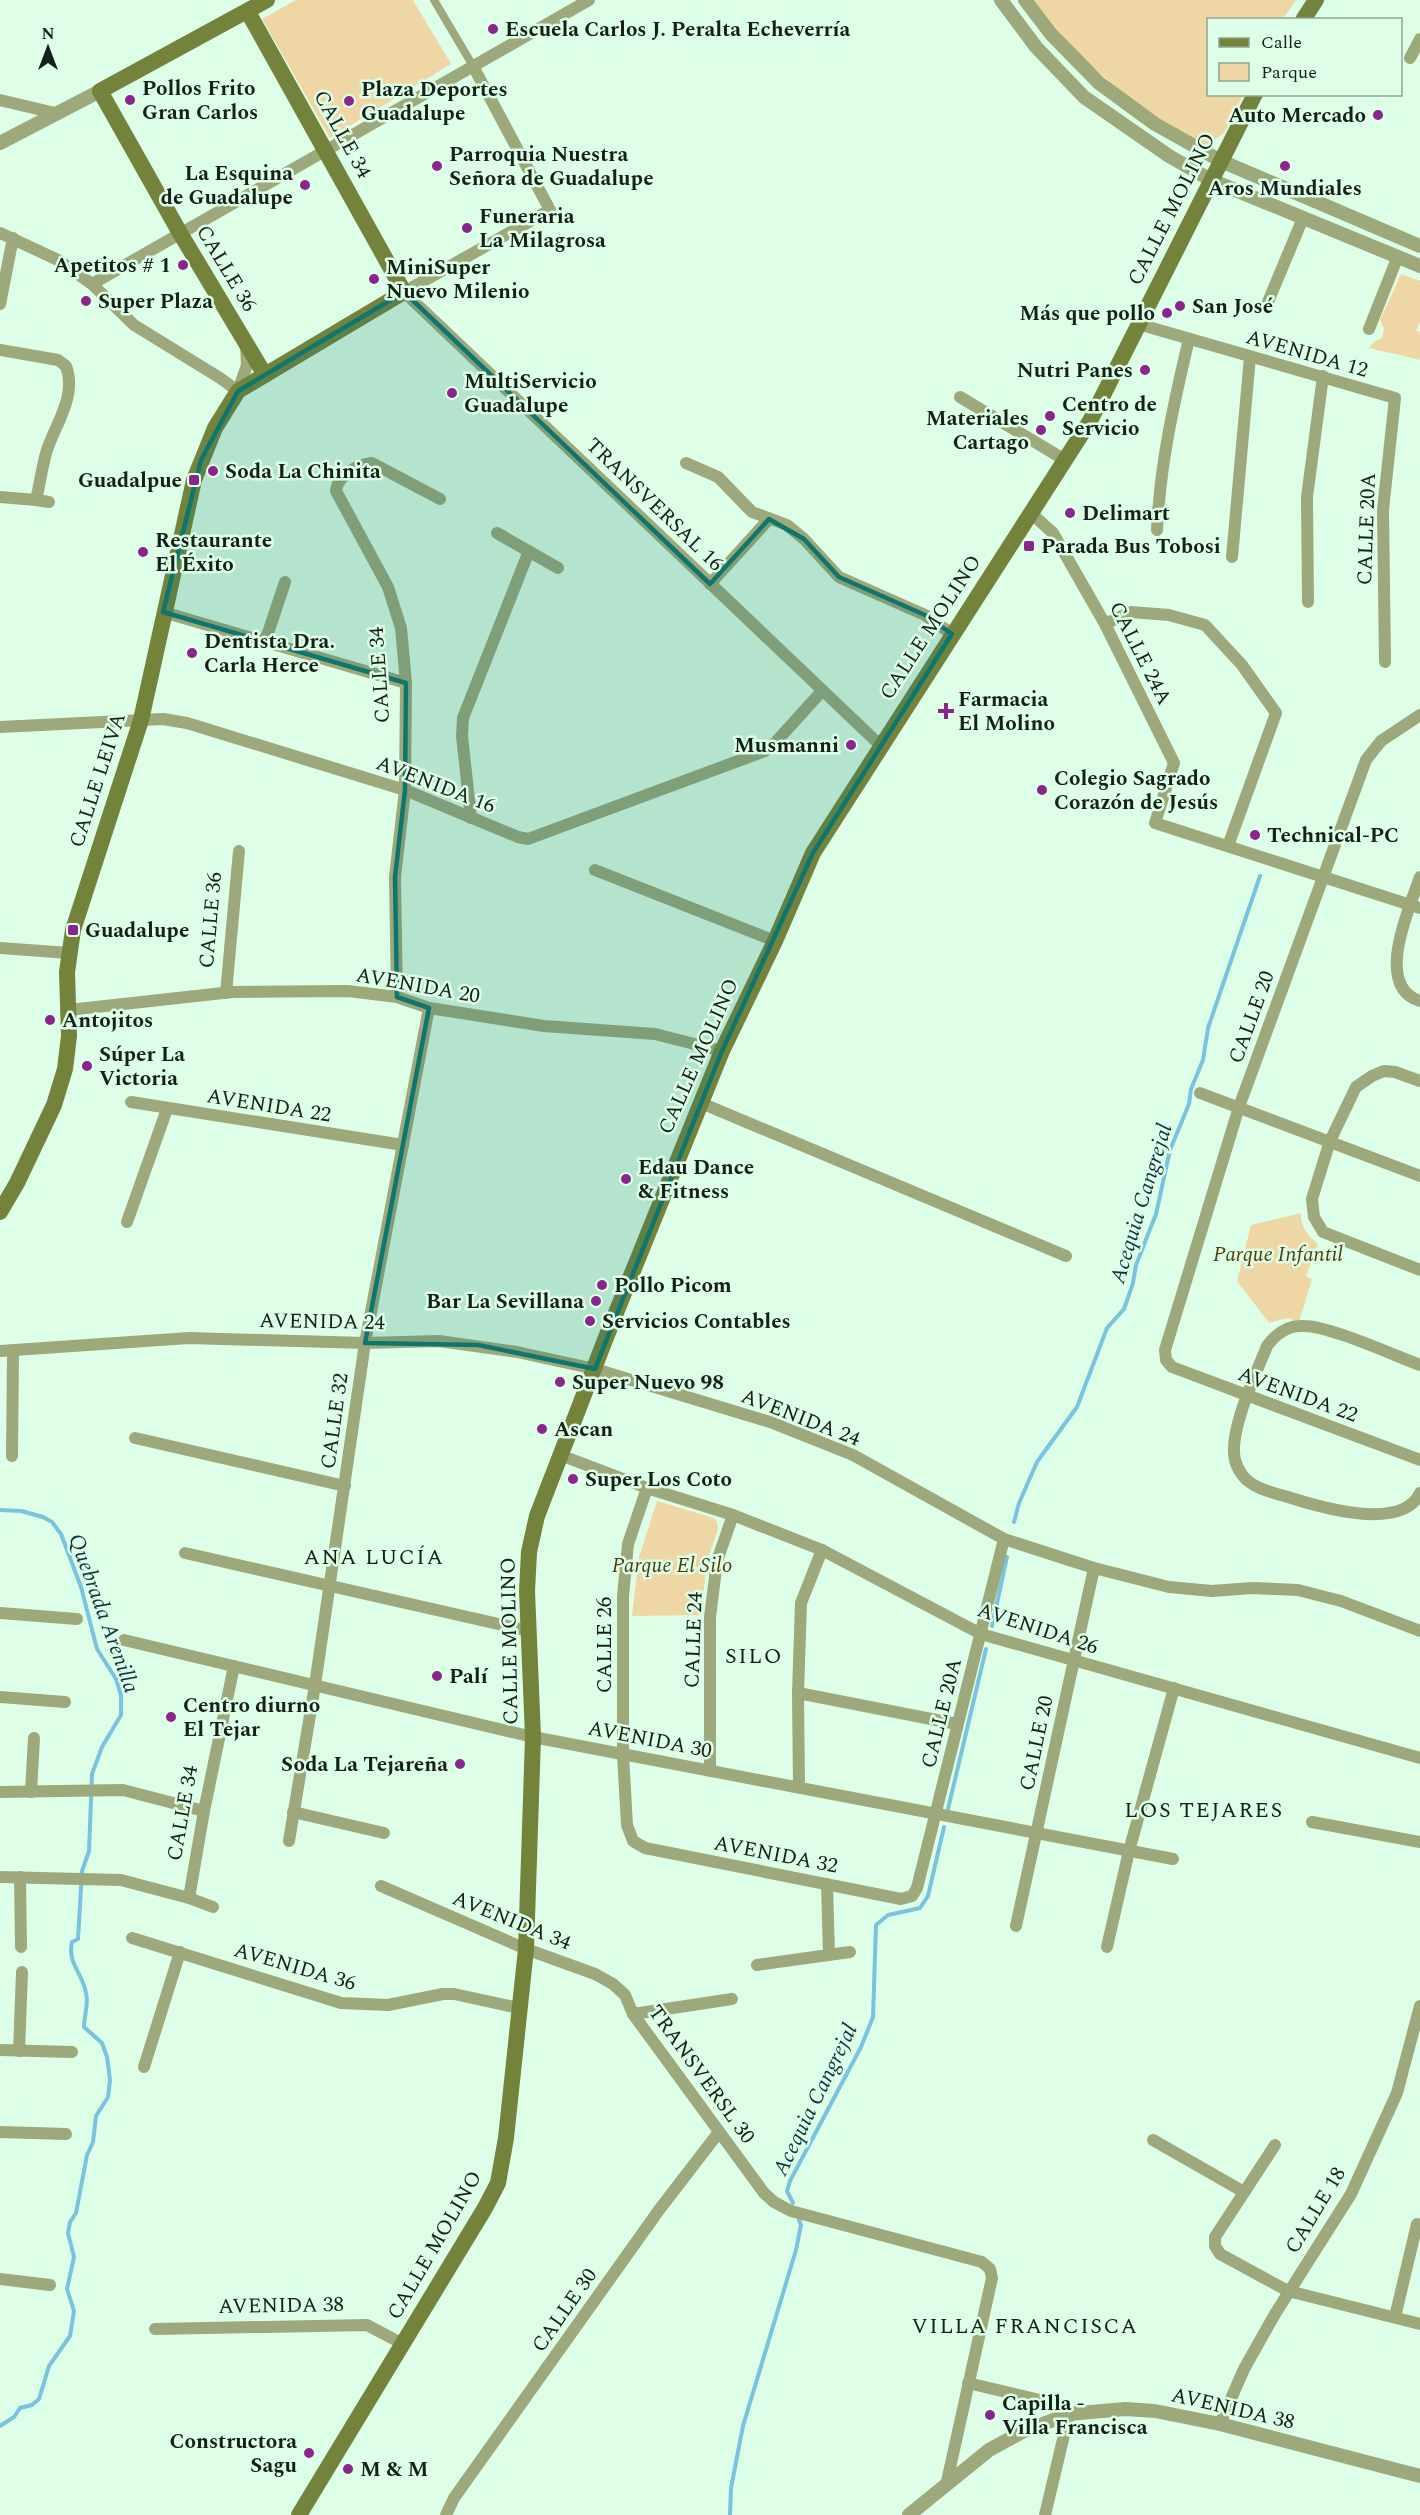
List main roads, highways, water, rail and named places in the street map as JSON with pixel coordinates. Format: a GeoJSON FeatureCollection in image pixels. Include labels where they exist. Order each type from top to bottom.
{"type":"FeatureCollection","features":[{"type":"Feature","properties":{"kind":"main road"},"geometry":{"type":"LineString","coordinates":[[244,6],[267,0]]}},
{"type":"Feature","properties":{"kind":"main road"},"geometry":{"type":"LineString","coordinates":[[1304,18],[1316,0]]}},
{"type":"Feature","properties":{"kind":"main road","name":"CALLE 36"},"geometry":{"type":"LineString","coordinates":[[244,6],[100,91],[180,234],[265,375]]}},
{"type":"Feature","properties":{"kind":"main road","name":"CALLE 34"},"geometry":{"type":"LineString","coordinates":[[244,6],[404,292]]}},
{"type":"Feature","properties":{"kind":"main road","name":"CALLE MOLINO"},"geometry":{"type":"LineString","coordinates":[[299,2515],[498,2183],[506,2138],[526,1949],[533,1737],[529,1552],[537,1516],[560,1455],[722,1051],[775,941],[813,853],[880,745],[1032,514],[1090,421],[1254,96]]}},
{"type":"Feature","properties":{"kind":"main road","name":"CALLE LEIVA"},"geometry":{"type":"LineString","coordinates":[[0,1212],[54,1105],[65,1069],[69,1036],[69,953],[73,930],[141,720],[163,612],[201,460],[220,419],[238,391],[404,292]]}},
{"type":"Feature","properties":{"kind":"waterway","name":"Acequia Cangrejal"},"geometry":{"type":"LineString","coordinates":[[1014,1522],[1019,1503],[1037,1462],[1077,1407],[1107,1328],[1124,1309],[1133,1283],[1136,1265],[1156,1214],[1170,1150],[1189,1104],[1191,1089],[1203,1060],[1208,1028],[1260,876]]}},
{"type":"Feature","properties":{"kind":"waterway","name":"Quebrada Arenilla"},"geometry":{"type":"LineString","coordinates":[[0,1510],[21,1511],[43,1517],[52,1522],[61,1534],[81,1587],[97,1649],[116,1679],[121,1695],[121,1715],[102,1747],[92,1774],[89,1851],[82,1871],[78,1939],[72,1942],[71,1949],[73,1962],[87,1997],[84,2027],[102,2043],[107,2057],[110,2080],[108,2097],[96,2116],[93,2142],[87,2155],[76,2213],[70,2222],[68,2233],[74,2257],[67,2289],[74,2311],[70,2336],[49,2366],[39,2399],[32,2405],[20,2408],[14,2417],[0,2426]]}},
{"type":"Feature","properties":{"kind":"waterway","name":"Acequia Cangrejal"},"geometry":{"type":"LineString","coordinates":[[992,1626],[1007,1557]]}},
{"type":"Feature","properties":{"kind":"waterway","name":"Acequia Cangrejal"},"geometry":{"type":"LineString","coordinates":[[948,1809],[986,1649]]}},
{"type":"Feature","properties":{"kind":"waterway","name":"Acequia Cangrejal"},"geometry":{"type":"LineString","coordinates":[[793,2203],[787,2191],[790,2181],[861,2047],[873,2017],[876,1925],[888,1915],[920,1908],[928,1896],[944,1827]]}},
{"type":"Feature","properties":{"kind":"waterway","name":"Acequia Cangrejal"},"geometry":{"type":"LineString","coordinates":[[730,2515],[731,2488],[743,2426],[796,2250],[801,2225],[799,2220]]}},
{"type":"Feature","properties":{"kind":"place","name":"Escuela Carlos J. Peralta Echeverría"},"geometry":{"type":"Point","coordinates":[493,29]}},
{"type":"Feature","properties":{"kind":"place","name":"Pollos Frito Gran Carlos"},"geometry":{"type":"Point","coordinates":[130,100]}},
{"type":"Feature","properties":{"kind":"place","name":"Plaza Deportes Guadalupe"},"geometry":{"type":"Point","coordinates":[349,101]}},
{"type":"Feature","properties":{"kind":"place","name":"Auto Mercado"},"geometry":{"type":"Point","coordinates":[1378,115]}},
{"type":"Feature","properties":{"kind":"place","name":"Parroquia Nuestra Señora de Guadalupe"},"geometry":{"type":"Point","coordinates":[437,166]}},
{"type":"Feature","properties":{"kind":"place","name":"Aros Mundiales"},"geometry":{"type":"Point","coordinates":[1285,166]}},
{"type":"Feature","properties":{"kind":"place","name":"La Esquina de Guadalupe"},"geometry":{"type":"Point","coordinates":[305,185]}},
{"type":"Feature","properties":{"kind":"place","name":"Funeraria La Milagrosa"},"geometry":{"type":"Point","coordinates":[467,228]}},
{"type":"Feature","properties":{"kind":"place","name":"Apetitos # 1"},"geometry":{"type":"Point","coordinates":[183,265]}},
{"type":"Feature","properties":{"kind":"place","name":"MiniSuper Nuevo Milenio"},"geometry":{"type":"Point","coordinates":[374,279]}},
{"type":"Feature","properties":{"kind":"place","name":"Super Plaza"},"geometry":{"type":"Point","coordinates":[86,301]}},
{"type":"Feature","properties":{"kind":"place","name":"San José"},"geometry":{"type":"Point","coordinates":[1180,306]}},
{"type":"Feature","properties":{"kind":"place","name":"Más que pollo"},"geometry":{"type":"Point","coordinates":[1167,313]}},
{"type":"Feature","properties":{"kind":"place","name":"Nutri Panes"},"geometry":{"type":"Point","coordinates":[1145,370]}},
{"type":"Feature","properties":{"kind":"place","name":"MultiServicio Guadalupe"},"geometry":{"type":"Point","coordinates":[452,393]}},
{"type":"Feature","properties":{"kind":"place","name":"Centro de Servicio"},"geometry":{"type":"Point","coordinates":[1050,416]}},
{"type":"Feature","properties":{"kind":"place","name":"Materiales Cartago"},"geometry":{"type":"Point","coordinates":[1041,430]}},
{"type":"Feature","properties":{"kind":"place","name":"Soda La Chinita"},"geometry":{"type":"Point","coordinates":[213,471]}},
{"type":"Feature","properties":{"kind":"place","name":"Guadalpue"},"geometry":{"type":"Point","coordinates":[194,480]}},
{"type":"Feature","properties":{"kind":"place","name":"Delimart"},"geometry":{"type":"Point","coordinates":[1070,513]}},
{"type":"Feature","properties":{"kind":"place","name":"Parada Bus Tobosi"},"geometry":{"type":"Point","coordinates":[1029,546]}},
{"type":"Feature","properties":{"kind":"place","name":"Restaurante El Éxito"},"geometry":{"type":"Point","coordinates":[143,552]}},
{"type":"Feature","properties":{"kind":"place","name":"Dentista Dra. Carla Herce"},"geometry":{"type":"Point","coordinates":[192,653]}},
{"type":"Feature","properties":{"kind":"place","name":"Farmacia El Molino"},"geometry":{"type":"Point","coordinates":[946,711]}},
{"type":"Feature","properties":{"kind":"place","name":"Musmanni"},"geometry":{"type":"Point","coordinates":[851,745]}},
{"type":"Feature","properties":{"kind":"place","name":"Colegio Sagrado Corazón de Jesús"},"geometry":{"type":"Point","coordinates":[1042,790]}},
{"type":"Feature","properties":{"kind":"place","name":"Technical-PC"},"geometry":{"type":"Point","coordinates":[1255,835]}},
{"type":"Feature","properties":{"kind":"place","name":"Guadalupe"},"geometry":{"type":"Point","coordinates":[73,930]}},
{"type":"Feature","properties":{"kind":"place","name":"Antojitos"},"geometry":{"type":"Point","coordinates":[50,1020]}},
{"type":"Feature","properties":{"kind":"place","name":"Súper La Victoria"},"geometry":{"type":"Point","coordinates":[87,1066]}},
{"type":"Feature","properties":{"kind":"place","name":"Edau Dance & Fitness"},"geometry":{"type":"Point","coordinates":[626,1179]}},
{"type":"Feature","properties":{"kind":"place","name":"Pollo Picom"},"geometry":{"type":"Point","coordinates":[602,1285]}},
{"type":"Feature","properties":{"kind":"place","name":"Bar La Sevillana"},"geometry":{"type":"Point","coordinates":[596,1301]}},
{"type":"Feature","properties":{"kind":"place","name":"Servicios Contables"},"geometry":{"type":"Point","coordinates":[590,1321]}},
{"type":"Feature","properties":{"kind":"place","name":"Super Nuevo 98"},"geometry":{"type":"Point","coordinates":[560,1382]}},
{"type":"Feature","properties":{"kind":"place","name":"Ascan"},"geometry":{"type":"Point","coordinates":[542,1429]}},
{"type":"Feature","properties":{"kind":"place","name":"Super Los Coto"},"geometry":{"type":"Point","coordinates":[573,1479]}},
{"type":"Feature","properties":{"kind":"place","name":"Palí"},"geometry":{"type":"Point","coordinates":[437,1676]}},
{"type":"Feature","properties":{"kind":"place","name":"Centro diurno El Tejar"},"geometry":{"type":"Point","coordinates":[171,1717]}},
{"type":"Feature","properties":{"kind":"place","name":"Soda La Tejareña"},"geometry":{"type":"Point","coordinates":[460,1764]}},
{"type":"Feature","properties":{"kind":"place","name":"Capilla - Villa Francisca"},"geometry":{"type":"Point","coordinates":[990,2415]}},
{"type":"Feature","properties":{"kind":"place","name":"Constructora Sagu"},"geometry":{"type":"Point","coordinates":[309,2453]}},
{"type":"Feature","properties":{"kind":"place","name":"M & M"},"geometry":{"type":"Point","coordinates":[348,2469]}},
{"type":"Feature","properties":{"kind":"district","name":"ANA LUCÍA"},"geometry":{"type":"Point","coordinates":[374,1556]}},
{"type":"Feature","properties":{"kind":"district","name":"SILO"},"geometry":{"type":"Point","coordinates":[754,1655]}},
{"type":"Feature","properties":{"kind":"district","name":"LOS TEJARES"},"geometry":{"type":"Point","coordinates":[1204,1809]}},
{"type":"Feature","properties":{"kind":"district","name":"VILLA FRANCISCA"},"geometry":{"type":"Point","coordinates":[1025,2325]}},
{"type":"Feature","properties":{"kind":"park label","name":"Parque Infantil"},"geometry":{"type":"Point","coordinates":[1278,1254]}},
{"type":"Feature","properties":{"kind":"park label","name":"Parque El Silo"},"geometry":{"type":"Point","coordinates":[672,1565]}}]}
